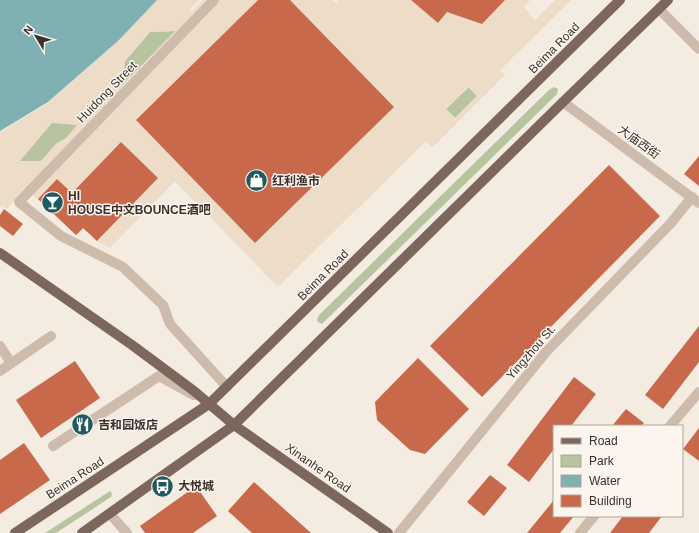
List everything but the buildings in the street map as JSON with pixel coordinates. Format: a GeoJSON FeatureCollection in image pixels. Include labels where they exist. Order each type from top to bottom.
{"type":"FeatureCollection","features":[{"type":"Feature","properties":{"kind":"main road","name":"Beima Road"},"geometry":{"type":"LineString","coordinates":[[15,533],[209,404],[620,0]]}},
{"type":"Feature","properties":{"kind":"main road"},"geometry":{"type":"LineString","coordinates":[[82,533],[234,425],[668,0]]}},
{"type":"Feature","properties":{"kind":"main road","name":"Xinanhe Road"},"geometry":{"type":"LineString","coordinates":[[0,253],[132,345],[194,392],[234,425],[388,533]]}},
{"type":"Feature","properties":{"kind":"street","name":"Huidong Street"},"geometry":{"type":"LineString","coordinates":[[214,0],[19,202],[60,236],[123,267],[163,305],[170,324],[227,387]]}},
{"type":"Feature","properties":{"kind":"street"},"geometry":{"type":"LineString","coordinates":[[659,9],[699,49]]}},
{"type":"Feature","properties":{"kind":"street","name":"大庙西街"},"geometry":{"type":"LineString","coordinates":[[563,102],[695,200]]}},
{"type":"Feature","properties":{"kind":"street","name":"Yingzhou St."},"geometry":{"type":"LineString","coordinates":[[399,533],[546,352],[695,200]]}},
{"type":"Feature","properties":{"kind":"street"},"geometry":{"type":"LineString","coordinates":[[0,371],[51,336]]}},
{"type":"Feature","properties":{"kind":"street"},"geometry":{"type":"LineString","coordinates":[[0,346],[11,363]]}},
{"type":"Feature","properties":{"kind":"street"},"geometry":{"type":"LineString","coordinates":[[53,446],[159,376],[209,404]]}},
{"type":"Feature","properties":{"kind":"street"},"geometry":{"type":"LineString","coordinates":[[671,425],[699,392]]}},
{"type":"Feature","properties":{"kind":"street"},"geometry":{"type":"LineString","coordinates":[[110,514],[127,533]]}},
{"type":"Feature","properties":{"kind":"street"},"geometry":{"type":"LineString","coordinates":[[580,533],[593,517]]}},
{"type":"Feature","properties":{"kind":"green space"},"geometry":{"type":"Polygon","coordinates":[[[176,31],[121,86],[125,61],[150,32],[176,31]]]}},
{"type":"Feature","properties":{"kind":"green space"},"geometry":{"type":"Polygon","coordinates":[[[469,87],[477,96],[455,118],[446,109],[469,87]]]}},
{"type":"Feature","properties":{"kind":"green space"},"geometry":{"type":"Polygon","coordinates":[[[554,87],[558,89],[557,94],[322,324],[318,322],[317,320],[319,315],[549,90],[554,87]]]}},
{"type":"Feature","properties":{"kind":"green space"},"geometry":{"type":"Polygon","coordinates":[[[52,122],[78,125],[66,138],[56,144],[41,161],[19,161],[52,122]]]}},
{"type":"Feature","properties":{"kind":"green space"},"geometry":{"type":"Polygon","coordinates":[[[110,491],[112,494],[111,497],[56,533],[45,533],[110,491]]]}},
{"type":"Feature","properties":{"kind":"shaded area"},"geometry":{"type":"Polygon","coordinates":[[[157,0],[199,0],[190,9],[189,11],[191,12],[203,0],[258,0],[136,120],[255,242],[394,107],[290,0],[332,0],[337,4],[339,0],[411,0],[438,23],[447,12],[482,24],[505,0],[530,0],[524,7],[535,20],[555,0],[571,0],[500,70],[505,75],[432,148],[426,141],[278,287],[175,181],[110,248],[97,241],[84,229],[77,236],[24,188],[7,209],[2,205],[0,208],[0,132],[47,104],[119,40],[157,0]],[[175,31],[150,32],[125,61],[122,86],[175,31]],[[468,87],[446,109],[455,118],[477,96],[468,87]],[[52,123],[20,161],[41,161],[56,144],[66,138],[77,125],[52,123]],[[121,142],[72,193],[57,179],[38,199],[76,235],[83,228],[98,241],[158,178],[121,142]]]}},
{"type":"Feature","properties":{"kind":"water"},"geometry":{"type":"Polygon","coordinates":[[[0,0],[157,0],[119,40],[48,102],[0,131],[0,0]]]}},
{"type":"Feature","properties":{"kind":"place","name":"红利渔市"},"geometry":{"type":"Point","coordinates":[257,181]}},
{"type":"Feature","properties":{"kind":"place","name":"HI HOUSE中文BOUNCE酒吧"},"geometry":{"type":"Point","coordinates":[52,203]}},
{"type":"Feature","properties":{"kind":"place","name":"吉和园饭店"},"geometry":{"type":"Point","coordinates":[82,425]}},
{"type":"Feature","properties":{"kind":"place","name":"大悦城"},"geometry":{"type":"Point","coordinates":[163,486]}}]}
